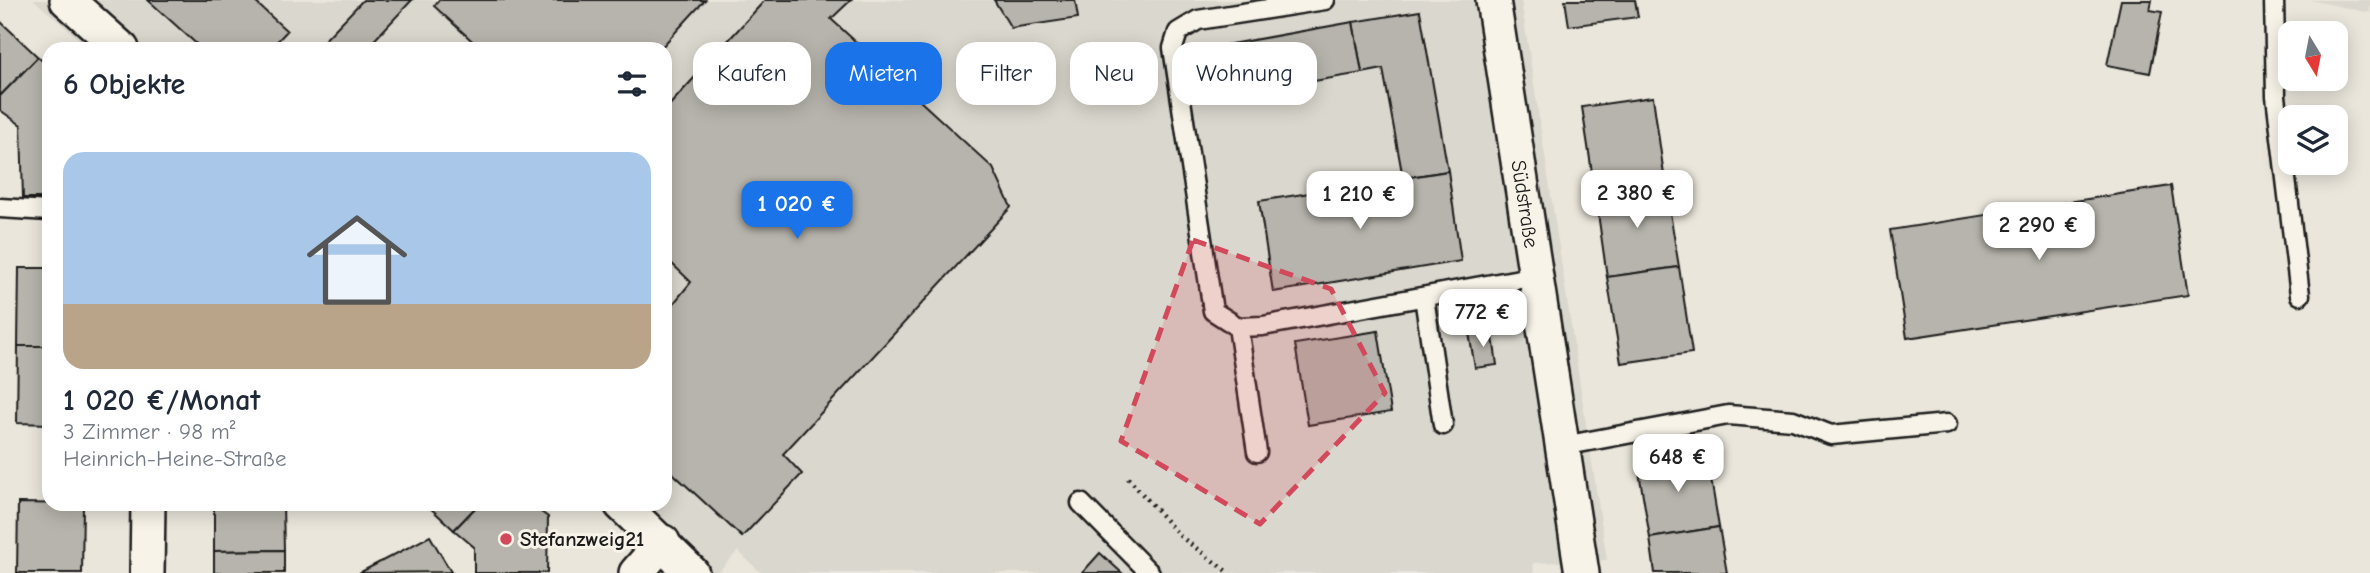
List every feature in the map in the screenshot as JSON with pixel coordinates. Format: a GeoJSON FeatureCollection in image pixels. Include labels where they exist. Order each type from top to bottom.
{"type":"FeatureCollection","features":[{"type":"Feature","properties":{"kind":"street"},"geometry":{"type":"LineString","coordinates":[[67,0],[114,42]]}},
{"type":"Feature","properties":{"kind":"street","name":"Südstraße"},"geometry":{"type":"LineString","coordinates":[[1493,0],[1582,573]]}},
{"type":"Feature","properties":{"kind":"street"},"geometry":{"type":"LineString","coordinates":[[147,573],[148,511]]}},
{"type":"Feature","properties":{"kind":"street"},"geometry":{"type":"LineString","coordinates":[[629,511],[692,573]]}},
{"type":"Feature","properties":{"kind":"street"},"geometry":{"type":"LineString","coordinates":[[636,573],[663,542]]}},
{"type":"Feature","properties":{"kind":"lane"},"geometry":{"type":"LineString","coordinates":[[1325,0],[1198,20],[1178,32],[1173,48],[1213,311],[1238,327],[1263,326],[1536,276]]}},
{"type":"Feature","properties":{"kind":"lane"},"geometry":{"type":"LineString","coordinates":[[2274,0],[2276,96],[2300,295]]}},
{"type":"Feature","properties":{"kind":"lane"},"geometry":{"type":"LineString","coordinates":[[0,208],[42,211]]}},
{"type":"Feature","properties":{"kind":"lane"},"geometry":{"type":"LineString","coordinates":[[1424,297],[1443,425]]}},
{"type":"Feature","properties":{"kind":"lane"},"geometry":{"type":"LineString","coordinates":[[1238,327],[1257,452]]}},
{"type":"Feature","properties":{"kind":"lane"},"geometry":{"type":"LineString","coordinates":[[1563,446],[1728,415],[1793,420],[1831,435],[1947,424]]}},
{"type":"Feature","properties":{"kind":"lane"},"geometry":{"type":"LineString","coordinates":[[1081,503],[1150,573]]}},
{"type":"Feature","properties":{"kind":"path"},"geometry":{"type":"LineString","coordinates":[[1128,478],[1180,536],[1229,573]]}},
{"type":"Feature","properties":{"kind":"highlighted area"},"geometry":{"type":"Polygon","coordinates":[[[1193,240],[1331,289],[1385,393],[1260,524],[1121,441],[1193,240]]]}},
{"type":"Feature","properties":{"kind":"shaded area"},"geometry":{"type":"Polygon","coordinates":[[[34,0],[1521,0],[1607,560],[1533,563],[1534,573],[761,573],[738,551],[717,573],[690,573],[619,511],[672,511],[672,42],[82,42],[34,0]]]}},
{"type":"Feature","properties":{"kind":"shaded area"},"geometry":{"type":"Polygon","coordinates":[[[2310,0],[2370,0],[2370,13],[2310,0]]]}},
{"type":"Feature","properties":{"kind":"building"},"geometry":{"type":"Polygon","coordinates":[[[148,0],[253,0],[287,31],[277,42],[194,42],[148,0]]]}},
{"type":"Feature","properties":{"kind":"building"},"geometry":{"type":"Polygon","coordinates":[[[363,0],[412,0],[373,42],[323,42],[363,0]]]}},
{"type":"Feature","properties":{"kind":"building"},"geometry":{"type":"Polygon","coordinates":[[[439,0],[705,0],[666,42],[473,42],[434,6],[439,0]]]}},
{"type":"Feature","properties":{"kind":"building"},"geometry":{"type":"Polygon","coordinates":[[[765,0],[851,0],[831,19],[856,42],[825,42],[825,105],[925,105],[993,168],[1011,207],[783,454],[802,474],[742,537],[672,472],[672,305],[691,282],[672,264],[672,102],[693,79],[693,105],[811,105],[811,42],[727,42],[765,0]]]}},
{"type":"Feature","properties":{"kind":"building"},"geometry":{"type":"Polygon","coordinates":[[[994,0],[1075,0],[1078,18],[1011,28],[994,0]]]}},
{"type":"Feature","properties":{"kind":"building"},"geometry":{"type":"Polygon","coordinates":[[[1565,0],[1635,0],[1638,17],[1569,26],[1565,0]]]}},
{"type":"Feature","properties":{"kind":"building"},"geometry":{"type":"Polygon","coordinates":[[[2121,0],[2152,0],[2150,10],[2162,12],[2150,73],[2107,65],[2121,0]]]}},
{"type":"Feature","properties":{"kind":"building"},"geometry":{"type":"Polygon","coordinates":[[[1420,11],[1448,171],[1403,178],[1383,69],[1362,73],[1353,22],[1420,11]]]}},
{"type":"Feature","properties":{"kind":"building"},"geometry":{"type":"Polygon","coordinates":[[[0,21],[38,57],[0,96],[0,21]]]}},
{"type":"Feature","properties":{"kind":"building"},"geometry":{"type":"Polygon","coordinates":[[[1353,22],[1362,73],[1317,80],[1317,42],[1242,42],[1353,22]]]}},
{"type":"Feature","properties":{"kind":"building"},"geometry":{"type":"Polygon","coordinates":[[[38,57],[42,61],[42,198],[23,198],[21,125],[0,110],[0,96],[38,57]]]}},
{"type":"Feature","properties":{"kind":"building"},"geometry":{"type":"Polygon","coordinates":[[[1653,97],[1665,182],[1595,192],[1582,107],[1653,97]]]}},
{"type":"Feature","properties":{"kind":"building"},"geometry":{"type":"Polygon","coordinates":[[[1448,171],[1461,261],[1273,292],[1259,201],[1448,171]]]}},
{"type":"Feature","properties":{"kind":"building"},"geometry":{"type":"Polygon","coordinates":[[[1665,182],[1679,267],[1607,277],[1595,192],[1665,182]]]}},
{"type":"Feature","properties":{"kind":"building"},"geometry":{"type":"Polygon","coordinates":[[[2171,186],[2188,295],[1907,338],[1890,230],[2171,186]]]}},
{"type":"Feature","properties":{"kind":"building"},"geometry":{"type":"Polygon","coordinates":[[[1679,267],[1692,353],[1621,363],[1607,277],[1679,267]]]}},
{"type":"Feature","properties":{"kind":"building"},"geometry":{"type":"Polygon","coordinates":[[[19,268],[42,268],[42,346],[18,346],[19,268]]]}},
{"type":"Feature","properties":{"kind":"building"},"geometry":{"type":"Polygon","coordinates":[[[1492,330],[1497,365],[1475,368],[1469,333],[1492,330]]]}},
{"type":"Feature","properties":{"kind":"building"},"geometry":{"type":"Polygon","coordinates":[[[1378,331],[1391,412],[1308,425],[1295,344],[1378,331]]]}},
{"type":"Feature","properties":{"kind":"building"},"geometry":{"type":"Polygon","coordinates":[[[18,346],[42,346],[42,424],[17,423],[18,346]]]}},
{"type":"Feature","properties":{"kind":"building"},"geometry":{"type":"Polygon","coordinates":[[[1706,449],[1719,527],[1650,538],[1637,460],[1706,449]]]}},
{"type":"Feature","properties":{"kind":"building"},"geometry":{"type":"Polygon","coordinates":[[[18,503],[42,503],[42,511],[83,511],[82,573],[17,573],[18,503]]]}},
{"type":"Feature","properties":{"kind":"building"},"geometry":{"type":"Polygon","coordinates":[[[214,511],[283,511],[284,550],[214,551],[214,511]]]}},
{"type":"Feature","properties":{"kind":"building"},"geometry":{"type":"Polygon","coordinates":[[[434,511],[472,511],[454,530],[434,511]]]}},
{"type":"Feature","properties":{"kind":"building","name":"Stefanzweig21"},"geometry":{"type":"Polygon","coordinates":[[[472,511],[540,511],[548,517],[547,573],[474,573],[474,547],[454,530],[472,511]]]}},
{"type":"Feature","properties":{"kind":"building"},"geometry":{"type":"Polygon","coordinates":[[[1719,527],[1727,573],[1655,573],[1650,538],[1719,527]]]}},
{"type":"Feature","properties":{"kind":"building"},"geometry":{"type":"Polygon","coordinates":[[[430,536],[451,572],[359,573],[430,536]]]}},
{"type":"Feature","properties":{"kind":"building"},"geometry":{"type":"Polygon","coordinates":[[[284,550],[284,573],[214,573],[214,551],[284,550]]]}},
{"type":"Feature","properties":{"kind":"building"},"geometry":{"type":"Polygon","coordinates":[[[1100,553],[1122,573],[1082,573],[1100,553]]]}},
{"type":"Feature","properties":{"kind":"place","name":"Stefanzweig21"},"geometry":{"type":"Point","coordinates":[506,539]}}]}
